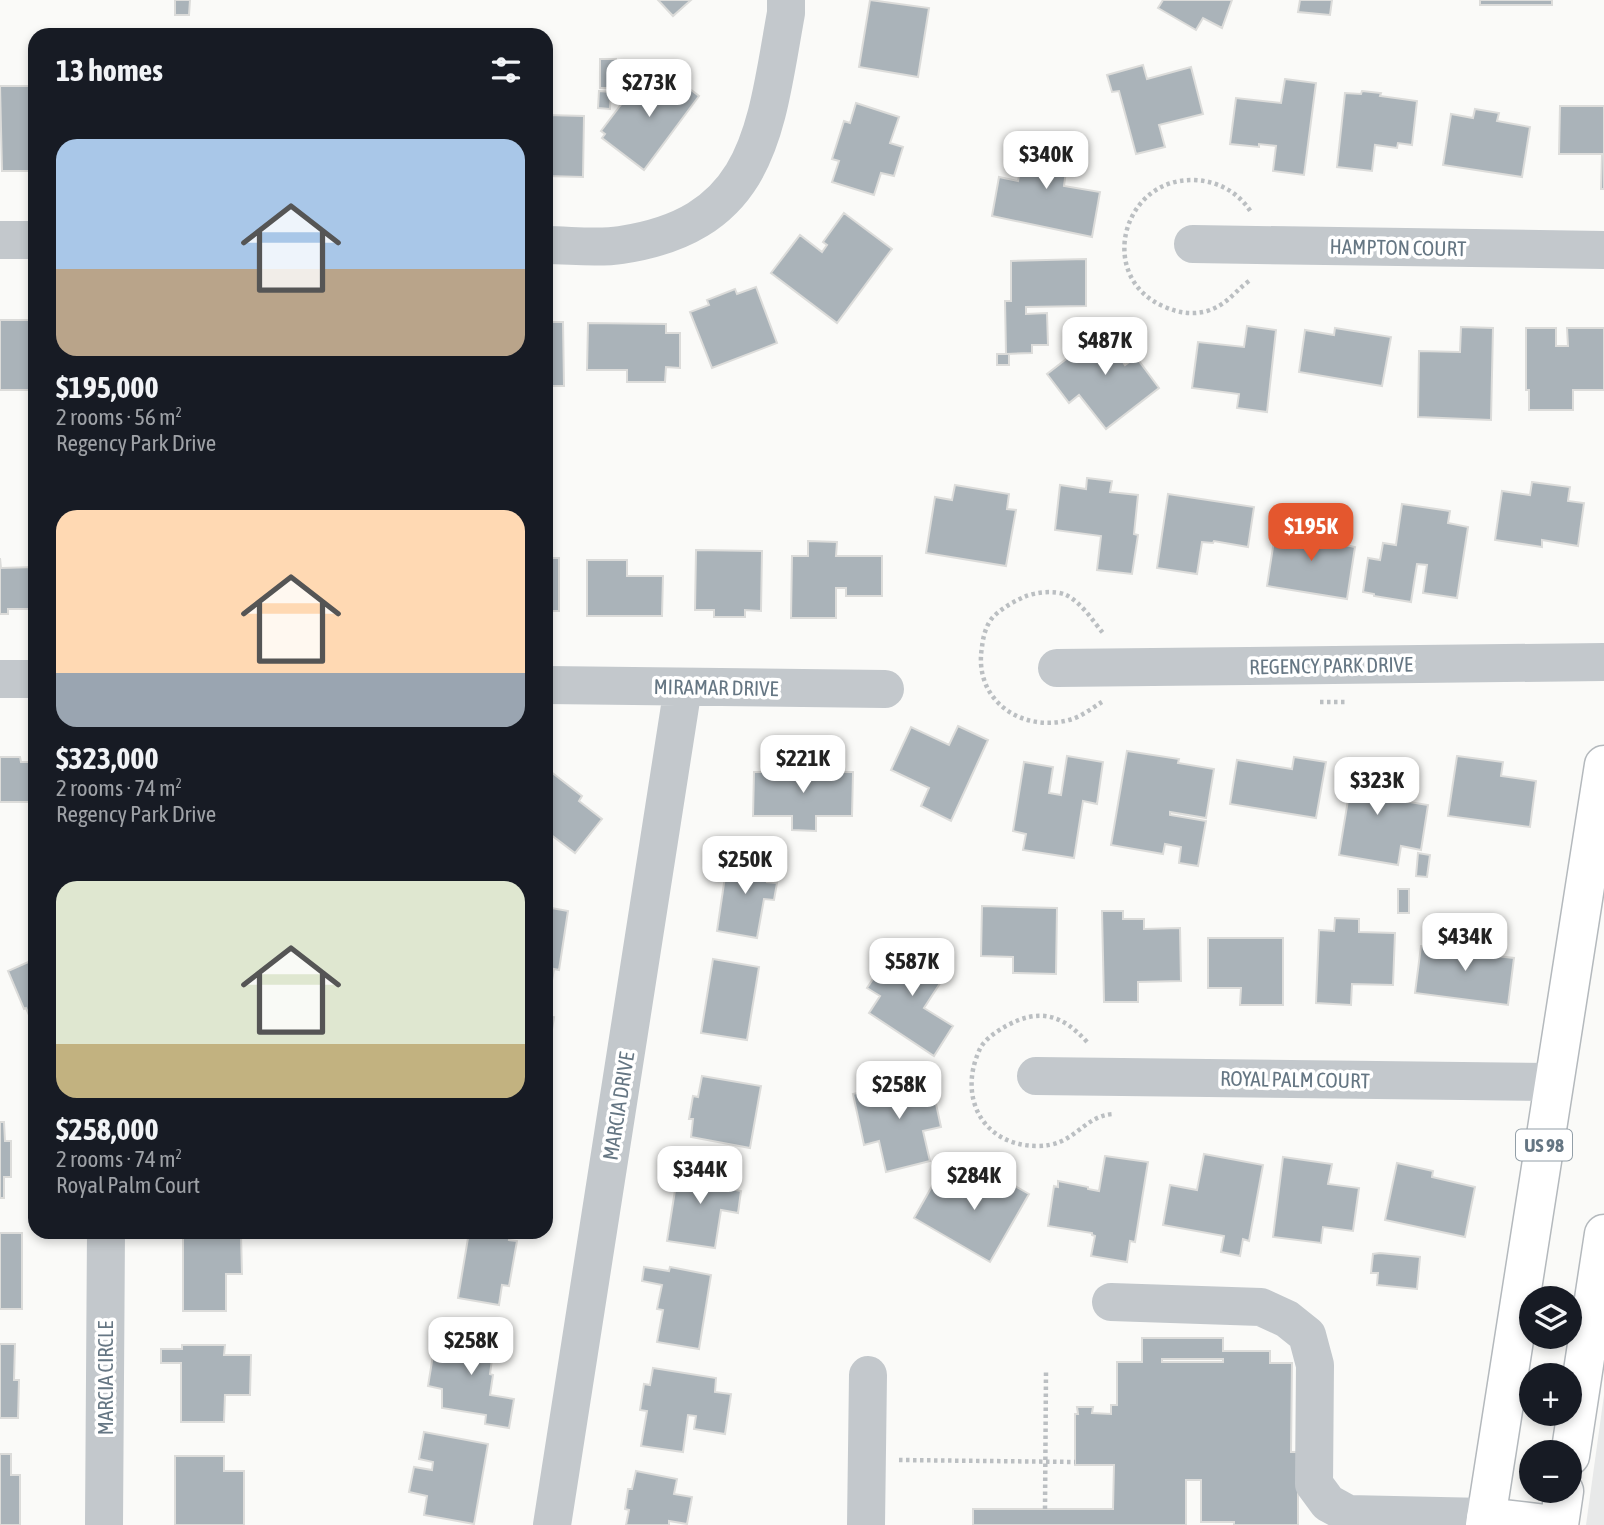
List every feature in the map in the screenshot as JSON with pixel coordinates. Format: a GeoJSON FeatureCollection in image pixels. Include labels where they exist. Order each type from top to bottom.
{"type":"FeatureCollection","features":[{"type":"Feature","properties":{"kind":"highway","name":"US 98"},"geometry":{"type":"LineString","coordinates":[[1485,1521],[1604,765]]}},
{"type":"Feature","properties":{"kind":"highway"},"geometry":{"type":"LineString","coordinates":[[1573,1440],[1602,1257]]}},
{"type":"Feature","properties":{"kind":"highway"},"geometry":{"type":"LineString","coordinates":[[1485,1521],[1557,1525],[1562,1503]]}},
{"type":"Feature","properties":{"kind":"street"},"geometry":{"type":"LineString","coordinates":[[553,245],[619,246],[678,231],[694,223],[719,204],[750,166],[766,121],[786,13],[786,0]]}},
{"type":"Feature","properties":{"kind":"street"},"geometry":{"type":"LineString","coordinates":[[0,240],[28,240]]}},
{"type":"Feature","properties":{"kind":"street","name":"HAMPTON COURT"},"geometry":{"type":"LineString","coordinates":[[1193,244],[1604,250]]}},
{"type":"Feature","properties":{"kind":"street","name":"REGENCY PARK DRIVE"},"geometry":{"type":"LineString","coordinates":[[1058,668],[1604,662]]}},
{"type":"Feature","properties":{"kind":"street"},"geometry":{"type":"LineString","coordinates":[[0,679],[28,679]]}},
{"type":"Feature","properties":{"kind":"street","name":"MIRAMAR DRIVE"},"geometry":{"type":"LineString","coordinates":[[553,685],[886,690]]}},
{"type":"Feature","properties":{"kind":"street","name":"MARCIA DRIVE"},"geometry":{"type":"LineString","coordinates":[[552,1525],[683,687]]}},
{"type":"Feature","properties":{"kind":"street","name":"ROYAL PALM COURT"},"geometry":{"type":"LineString","coordinates":[[1037,1076],[1553,1082]]}},
{"type":"Feature","properties":{"kind":"street","name":"MARCIA CIRCLE"},"geometry":{"type":"LineString","coordinates":[[104,1525],[106,1239]]}},
{"type":"Feature","properties":{"kind":"street"},"geometry":{"type":"LineString","coordinates":[[1111,1302],[1261,1307],[1287,1319],[1307,1335],[1315,1365],[1314,1484],[1328,1503],[1348,1514],[1485,1521]]}},
{"type":"Feature","properties":{"kind":"street"},"geometry":{"type":"LineString","coordinates":[[866,1525],[868,1375]]}},
{"type":"Feature","properties":{"kind":"path"},"geometry":{"type":"LineString","coordinates":[[1045,1509],[1046,1373]]}},
{"type":"Feature","properties":{"kind":"path"},"geometry":{"type":"LineString","coordinates":[[867,1460],[1075,1462]]}},
{"type":"Feature","properties":{"kind":"shaded area"},"geometry":{"type":"Polygon","coordinates":[[[1604,1395],[1604,1525],[1586,1525],[1604,1395]]]}},
{"type":"Feature","properties":{"kind":"building"},"geometry":{"type":"Polygon","coordinates":[[[175,0],[190,0],[189,15],[175,15],[175,0]]]}},
{"type":"Feature","properties":{"kind":"building"},"geometry":{"type":"Polygon","coordinates":[[[658,0],[691,0],[673,16],[658,0]]]}},
{"type":"Feature","properties":{"kind":"building"},"geometry":{"type":"Polygon","coordinates":[[[870,0],[929,8],[918,77],[859,67],[870,0]]]}},
{"type":"Feature","properties":{"kind":"building"},"geometry":{"type":"Polygon","coordinates":[[[1163,0],[1232,0],[1222,28],[1203,18],[1196,30],[1158,8],[1163,0]]]}},
{"type":"Feature","properties":{"kind":"building"},"geometry":{"type":"Polygon","coordinates":[[[1300,0],[1332,0],[1330,15],[1298,12],[1300,0]]]}},
{"type":"Feature","properties":{"kind":"building"},"geometry":{"type":"Polygon","coordinates":[[[1480,0],[1552,0],[1552,5],[1480,5],[1480,0]]]}},
{"type":"Feature","properties":{"kind":"building"},"geometry":{"type":"Polygon","coordinates":[[[600,59],[616,59],[616,88],[600,88],[600,59]]]}},
{"type":"Feature","properties":{"kind":"building"},"geometry":{"type":"Polygon","coordinates":[[[1143,65],[1147,79],[1191,67],[1203,114],[1159,125],[1165,147],[1136,154],[1119,91],[1112,92],[1107,75],[1143,65]]]}},
{"type":"Feature","properties":{"kind":"building"},"geometry":{"type":"Polygon","coordinates":[[[665,70],[699,96],[644,170],[602,138],[605,134],[601,131],[632,90],[643,98],[665,70]]]}},
{"type":"Feature","properties":{"kind":"building"},"geometry":{"type":"Polygon","coordinates":[[[1285,79],[1316,83],[1304,175],[1273,171],[1276,146],[1230,144],[1236,98],[1281,103],[1285,79]]]}},
{"type":"Feature","properties":{"kind":"building"},"geometry":{"type":"Polygon","coordinates":[[[0,86],[28,86],[28,171],[2,171],[0,86]]]}},
{"type":"Feature","properties":{"kind":"building"},"geometry":{"type":"Polygon","coordinates":[[[599,91],[611,92],[610,109],[598,108],[599,91]]]}},
{"type":"Feature","properties":{"kind":"building"},"geometry":{"type":"Polygon","coordinates":[[[1362,91],[1417,101],[1412,145],[1398,143],[1397,148],[1375,145],[1372,171],[1337,167],[1345,93],[1361,94],[1362,91]]]}},
{"type":"Feature","properties":{"kind":"building"},"geometry":{"type":"Polygon","coordinates":[[[856,103],[899,117],[890,143],[903,147],[894,176],[881,173],[874,195],[832,182],[839,161],[832,159],[844,121],[850,123],[856,103]]]}},
{"type":"Feature","properties":{"kind":"building"},"geometry":{"type":"Polygon","coordinates":[[[1560,106],[1604,106],[1604,189],[1601,189],[1602,154],[1559,154],[1560,106]]]}},
{"type":"Feature","properties":{"kind":"building"},"geometry":{"type":"Polygon","coordinates":[[[1475,109],[1499,113],[1497,121],[1530,127],[1522,177],[1443,165],[1451,114],[1473,118],[1475,109]]]}},
{"type":"Feature","properties":{"kind":"building"},"geometry":{"type":"Polygon","coordinates":[[[553,115],[584,116],[583,177],[553,176],[553,115]]]}},
{"type":"Feature","properties":{"kind":"building"},"geometry":{"type":"Polygon","coordinates":[[[1027,133],[1070,141],[1064,186],[1100,192],[1092,237],[992,216],[999,177],[1018,181],[1027,133]]]}},
{"type":"Feature","properties":{"kind":"building"},"geometry":{"type":"Polygon","coordinates":[[[844,213],[892,249],[837,323],[771,273],[800,235],[822,252],[827,245],[823,242],[844,213]]]}},
{"type":"Feature","properties":{"kind":"building"},"geometry":{"type":"Polygon","coordinates":[[[1086,259],[1086,306],[1026,307],[1026,314],[1047,313],[1048,345],[1032,345],[1032,353],[1006,354],[1005,301],[1011,301],[1011,261],[1086,259]]]}},
{"type":"Feature","properties":{"kind":"building"},"geometry":{"type":"Polygon","coordinates":[[[756,287],[777,343],[712,368],[690,312],[709,305],[707,300],[735,289],[737,294],[756,287]]]}},
{"type":"Feature","properties":{"kind":"building"},"geometry":{"type":"Polygon","coordinates":[[[0,320],[28,320],[28,390],[0,390],[0,320]]]}},
{"type":"Feature","properties":{"kind":"building"},"geometry":{"type":"Polygon","coordinates":[[[553,322],[563,322],[564,386],[553,386],[553,322]]]}},
{"type":"Feature","properties":{"kind":"building"},"geometry":{"type":"Polygon","coordinates":[[[1114,322],[1136,351],[1123,362],[1125,365],[1136,357],[1159,388],[1106,429],[1079,395],[1069,403],[1047,374],[1114,322]]]}},
{"type":"Feature","properties":{"kind":"building"},"geometry":{"type":"Polygon","coordinates":[[[588,323],[666,324],[666,333],[680,333],[680,368],[666,367],[665,382],[627,382],[627,370],[587,370],[588,323]]]}},
{"type":"Feature","properties":{"kind":"building"},"geometry":{"type":"Polygon","coordinates":[[[1247,326],[1276,330],[1267,412],[1237,408],[1239,394],[1192,388],[1198,342],[1244,347],[1247,326]]]}},
{"type":"Feature","properties":{"kind":"building"},"geometry":{"type":"Polygon","coordinates":[[[1461,327],[1493,328],[1491,420],[1418,417],[1419,351],[1460,352],[1461,327]]]}},
{"type":"Feature","properties":{"kind":"building"},"geometry":{"type":"Polygon","coordinates":[[[1335,328],[1391,337],[1382,386],[1299,372],[1305,330],[1334,335],[1335,328]]]}},
{"type":"Feature","properties":{"kind":"building"},"geometry":{"type":"Polygon","coordinates":[[[1526,328],[1556,328],[1556,346],[1568,346],[1567,328],[1604,328],[1604,390],[1573,390],[1573,410],[1529,410],[1529,390],[1526,390],[1526,328]]]}},
{"type":"Feature","properties":{"kind":"building"},"geometry":{"type":"Polygon","coordinates":[[[997,354],[1009,354],[1009,365],[997,365],[997,354]]]}},
{"type":"Feature","properties":{"kind":"building"},"geometry":{"type":"Polygon","coordinates":[[[1087,478],[1112,481],[1110,492],[1138,495],[1134,534],[1138,535],[1132,574],[1097,570],[1101,536],[1055,530],[1060,485],[1086,489],[1087,478]]]}},
{"type":"Feature","properties":{"kind":"building"},"geometry":{"type":"Polygon","coordinates":[[[1532,482],[1570,487],[1568,501],[1584,503],[1578,546],[1542,540],[1542,547],[1495,540],[1502,491],[1530,495],[1532,482]]]}},
{"type":"Feature","properties":{"kind":"building"},"geometry":{"type":"Polygon","coordinates":[[[955,485],[1009,494],[1007,509],[1016,510],[1006,566],[926,553],[935,497],[952,500],[955,485]]]}},
{"type":"Feature","properties":{"kind":"building"},"geometry":{"type":"Polygon","coordinates":[[[1168,494],[1254,507],[1248,547],[1214,541],[1202,542],[1197,574],[1157,568],[1168,494]]]}},
{"type":"Feature","properties":{"kind":"building"},"geometry":{"type":"Polygon","coordinates":[[[1402,504],[1450,511],[1448,523],[1468,527],[1457,598],[1423,593],[1427,565],[1417,564],[1411,602],[1363,592],[1368,558],[1380,560],[1383,543],[1396,545],[1402,504]]]}},
{"type":"Feature","properties":{"kind":"building"},"geometry":{"type":"Polygon","coordinates":[[[1302,520],[1326,524],[1324,541],[1355,547],[1347,599],[1267,586],[1275,534],[1299,538],[1302,520]]]}},
{"type":"Feature","properties":{"kind":"building"},"geometry":{"type":"Polygon","coordinates":[[[808,541],[837,542],[836,556],[882,556],[882,596],[846,596],[846,588],[836,588],[836,618],[791,618],[792,556],[808,556],[808,541]]]}},
{"type":"Feature","properties":{"kind":"building"},"geometry":{"type":"Polygon","coordinates":[[[696,550],[762,551],[761,611],[745,610],[745,617],[714,617],[714,610],[695,610],[696,550]]]}},
{"type":"Feature","properties":{"kind":"building"},"geometry":{"type":"Polygon","coordinates":[[[0,558],[1,568],[28,567],[28,609],[8,609],[8,614],[0,614],[0,558]]]}},
{"type":"Feature","properties":{"kind":"building"},"geometry":{"type":"Polygon","coordinates":[[[553,558],[559,558],[559,611],[553,611],[553,558]]]}},
{"type":"Feature","properties":{"kind":"building"},"geometry":{"type":"Polygon","coordinates":[[[587,560],[627,560],[627,576],[663,576],[662,616],[587,616],[587,560]]]}},
{"type":"Feature","properties":{"kind":"building"},"geometry":{"type":"Polygon","coordinates":[[[958,726],[988,740],[951,821],[921,806],[929,788],[891,770],[911,727],[949,745],[958,726]]]}},
{"type":"Feature","properties":{"kind":"building"},"geometry":{"type":"Polygon","coordinates":[[[1127,751],[1179,759],[1178,763],[1214,769],[1206,818],[1170,812],[1170,815],[1206,821],[1198,866],[1179,863],[1181,847],[1165,844],[1163,854],[1111,845],[1127,751]]]}},
{"type":"Feature","properties":{"kind":"building"},"geometry":{"type":"Polygon","coordinates":[[[1067,756],[1103,762],[1097,804],[1083,801],[1074,858],[1023,850],[1026,834],[1013,831],[1024,762],[1053,767],[1049,793],[1061,795],[1067,756]]]}},
{"type":"Feature","properties":{"kind":"building"},"geometry":{"type":"Polygon","coordinates":[[[1457,756],[1503,762],[1501,776],[1536,781],[1530,827],[1448,816],[1457,756]]]}},
{"type":"Feature","properties":{"kind":"building"},"geometry":{"type":"Polygon","coordinates":[[[0,757],[20,757],[21,762],[28,762],[28,802],[0,802],[0,757]]]}},
{"type":"Feature","properties":{"kind":"building"},"geometry":{"type":"Polygon","coordinates":[[[1294,757],[1326,762],[1316,818],[1230,804],[1237,760],[1292,769],[1294,757]]]}},
{"type":"Feature","properties":{"kind":"building"},"geometry":{"type":"Polygon","coordinates":[[[1348,758],[1384,764],[1378,797],[1428,805],[1421,850],[1401,846],[1398,865],[1339,855],[1348,800],[1341,799],[1348,758]]]}},
{"type":"Feature","properties":{"kind":"building"},"geometry":{"type":"Polygon","coordinates":[[[796,766],[830,766],[830,772],[853,772],[852,816],[816,816],[816,831],[792,830],[792,816],[753,816],[754,772],[795,772],[796,766]]]}},
{"type":"Feature","properties":{"kind":"building"},"geometry":{"type":"Polygon","coordinates":[[[553,773],[582,796],[579,801],[602,819],[575,853],[553,836],[553,773]]]}},
{"type":"Feature","properties":{"kind":"building"},"geometry":{"type":"Polygon","coordinates":[[[1418,853],[1430,855],[1427,877],[1416,876],[1418,853]]]}},
{"type":"Feature","properties":{"kind":"building"},"geometry":{"type":"Polygon","coordinates":[[[728,856],[770,863],[767,882],[777,883],[774,900],[764,899],[757,938],[717,931],[728,856]]]}},
{"type":"Feature","properties":{"kind":"building"},"geometry":{"type":"Polygon","coordinates":[[[1398,889],[1409,889],[1409,913],[1398,913],[1398,889]]]}},
{"type":"Feature","properties":{"kind":"building"},"geometry":{"type":"Polygon","coordinates":[[[982,906],[1057,908],[1056,974],[1013,973],[1013,957],[981,956],[982,906]]]}},
{"type":"Feature","properties":{"kind":"building"},"geometry":{"type":"Polygon","coordinates":[[[553,908],[568,911],[559,970],[554,969],[553,975],[553,908]]]}},
{"type":"Feature","properties":{"kind":"building"},"geometry":{"type":"Polygon","coordinates":[[[1102,911],[1123,911],[1123,919],[1144,919],[1144,929],[1180,928],[1181,981],[1138,982],[1138,1002],[1104,1002],[1102,911]]]}},
{"type":"Feature","properties":{"kind":"building"},"geometry":{"type":"Polygon","coordinates":[[[1335,918],[1359,919],[1359,932],[1395,933],[1393,985],[1352,984],[1351,1005],[1316,1003],[1319,930],[1334,931],[1335,918]]]}},
{"type":"Feature","properties":{"kind":"building"},"geometry":{"type":"Polygon","coordinates":[[[1457,936],[1490,940],[1488,955],[1514,958],[1508,1005],[1415,993],[1421,946],[1456,950],[1457,936]]]}},
{"type":"Feature","properties":{"kind":"building"},"geometry":{"type":"Polygon","coordinates":[[[1208,938],[1283,938],[1283,1005],[1240,1005],[1241,988],[1208,988],[1208,938]]]}},
{"type":"Feature","properties":{"kind":"building"},"geometry":{"type":"Polygon","coordinates":[[[916,942],[952,965],[924,1008],[953,1026],[934,1056],[869,1013],[880,996],[867,988],[883,964],[896,973],[916,942]]]}},
{"type":"Feature","properties":{"kind":"building"},"geometry":{"type":"Polygon","coordinates":[[[713,959],[759,967],[747,1040],[701,1033],[713,959]]]}},
{"type":"Feature","properties":{"kind":"building"},"geometry":{"type":"Polygon","coordinates":[[[28,962],[28,1013],[24,1009],[8,971],[28,962]]]}},
{"type":"Feature","properties":{"kind":"building"},"geometry":{"type":"Polygon","coordinates":[[[702,1076],[761,1086],[750,1148],[691,1137],[693,1119],[689,1119],[693,1096],[698,1097],[702,1076]]]}},
{"type":"Feature","properties":{"kind":"building"},"geometry":{"type":"Polygon","coordinates":[[[930,1076],[941,1127],[923,1131],[930,1161],[886,1172],[879,1141],[864,1145],[853,1094],[930,1076]]]}},
{"type":"Feature","properties":{"kind":"building"},"geometry":{"type":"Polygon","coordinates":[[[0,1122],[4,1122],[5,1141],[11,1141],[11,1177],[4,1177],[4,1198],[0,1198],[0,1122]]]}},
{"type":"Feature","properties":{"kind":"building"},"geometry":{"type":"Polygon","coordinates":[[[1204,1154],[1263,1165],[1249,1241],[1243,1239],[1240,1256],[1221,1252],[1224,1236],[1163,1225],[1170,1185],[1197,1190],[1204,1154]]]}},
{"type":"Feature","properties":{"kind":"building"},"geometry":{"type":"Polygon","coordinates":[[[1105,1156],[1148,1162],[1135,1242],[1130,1241],[1127,1262],[1091,1256],[1095,1236],[1092,1233],[1048,1226],[1054,1186],[1058,1187],[1058,1181],[1099,1191],[1105,1156]]]}},
{"type":"Feature","properties":{"kind":"building"},"geometry":{"type":"Polygon","coordinates":[[[1283,1157],[1332,1164],[1328,1184],[1359,1188],[1353,1231],[1323,1227],[1321,1243],[1273,1237],[1283,1157]]]}},
{"type":"Feature","properties":{"kind":"building"},"geometry":{"type":"Polygon","coordinates":[[[1397,1163],[1433,1171],[1432,1177],[1475,1187],[1465,1237],[1385,1220],[1397,1163]]]}},
{"type":"Feature","properties":{"kind":"building"},"geometry":{"type":"Polygon","coordinates":[[[679,1165],[726,1172],[724,1188],[741,1191],[738,1213],[721,1210],[715,1248],[667,1241],[679,1165]]]}},
{"type":"Feature","properties":{"kind":"building"},"geometry":{"type":"Polygon","coordinates":[[[980,1166],[1029,1194],[990,1262],[914,1218],[935,1181],[962,1197],[980,1166]]]}},
{"type":"Feature","properties":{"kind":"building"},"geometry":{"type":"Polygon","coordinates":[[[0,1233],[22,1233],[22,1309],[0,1309],[0,1233]]]}},
{"type":"Feature","properties":{"kind":"building"},"geometry":{"type":"Polygon","coordinates":[[[183,1239],[241,1239],[242,1274],[226,1274],[226,1311],[183,1311],[183,1239]]]}},
{"type":"Feature","properties":{"kind":"building"},"geometry":{"type":"Polygon","coordinates":[[[468,1239],[517,1241],[509,1286],[502,1285],[499,1305],[458,1298],[468,1239]]]}},
{"type":"Feature","properties":{"kind":"building"},"geometry":{"type":"Polygon","coordinates":[[[1373,1254],[1420,1257],[1417,1289],[1377,1285],[1378,1273],[1371,1273],[1373,1254]]]}},
{"type":"Feature","properties":{"kind":"building"},"geometry":{"type":"Polygon","coordinates":[[[644,1267],[669,1271],[670,1267],[711,1275],[699,1349],[657,1342],[663,1310],[657,1309],[662,1285],[642,1281],[644,1267]]]}},
{"type":"Feature","properties":{"kind":"building"},"geometry":{"type":"Polygon","coordinates":[[[455,1324],[496,1331],[490,1395],[514,1399],[509,1428],[485,1424],[486,1415],[442,1408],[442,1389],[428,1386],[433,1355],[450,1358],[455,1324]]]}},
{"type":"Feature","properties":{"kind":"building"},"geometry":{"type":"Polygon","coordinates":[[[1142,1338],[1223,1338],[1223,1351],[1270,1351],[1270,1363],[1292,1363],[1291,1452],[1298,1452],[1298,1525],[1201,1522],[1201,1480],[1186,1480],[1186,1525],[973,1525],[973,1509],[1113,1509],[1114,1465],[1075,1465],[1075,1414],[1078,1414],[1077,1407],[1093,1407],[1092,1413],[1111,1414],[1111,1405],[1117,1405],[1117,1362],[1142,1362],[1142,1338]],[[1162,1359],[1162,1362],[1223,1362],[1223,1359],[1162,1359]]]}},
{"type":"Feature","properties":{"kind":"building"},"geometry":{"type":"Polygon","coordinates":[[[0,1344],[15,1344],[14,1380],[19,1380],[18,1418],[0,1418],[0,1344]]]}},
{"type":"Feature","properties":{"kind":"building"},"geometry":{"type":"Polygon","coordinates":[[[182,1345],[225,1345],[224,1355],[251,1355],[250,1395],[225,1395],[224,1422],[181,1422],[181,1363],[161,1363],[161,1349],[182,1349],[182,1345]]]}},
{"type":"Feature","properties":{"kind":"building"},"geometry":{"type":"Polygon","coordinates":[[[653,1368],[716,1378],[715,1392],[731,1394],[725,1434],[694,1429],[696,1416],[688,1415],[683,1452],[641,1446],[647,1411],[640,1410],[644,1384],[650,1385],[653,1368]]]}},
{"type":"Feature","properties":{"kind":"building"},"geometry":{"type":"Polygon","coordinates":[[[424,1432],[488,1444],[474,1524],[424,1515],[427,1496],[409,1492],[414,1467],[432,1470],[433,1462],[419,1459],[424,1432]]]}},
{"type":"Feature","properties":{"kind":"building"},"geometry":{"type":"Polygon","coordinates":[[[0,1454],[11,1454],[11,1475],[20,1475],[20,1525],[0,1525],[0,1454]]]}},
{"type":"Feature","properties":{"kind":"building"},"geometry":{"type":"Polygon","coordinates":[[[175,1456],[224,1456],[224,1471],[244,1471],[244,1525],[175,1525],[175,1456]]]}},
{"type":"Feature","properties":{"kind":"building"},"geometry":{"type":"Polygon","coordinates":[[[636,1471],[677,1479],[674,1494],[692,1497],[687,1524],[669,1521],[669,1525],[626,1525],[629,1510],[625,1509],[628,1489],[632,1489],[636,1471]]]}}]}
